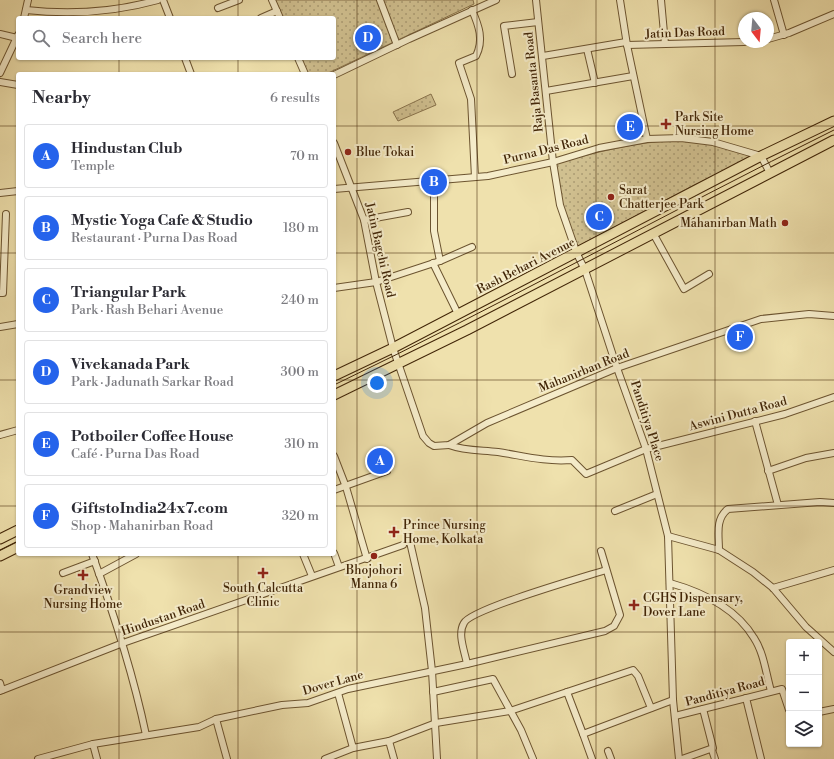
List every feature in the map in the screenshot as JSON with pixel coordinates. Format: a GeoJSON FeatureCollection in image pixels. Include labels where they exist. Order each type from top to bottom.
{"type":"FeatureCollection","features":[{"type":"Feature","properties":{"kind":"main road","name":"Rash Behari Avenue"},"geometry":{"type":"LineString","coordinates":[[336,375],[394,348],[577,254],[761,156],[834,121]]}},
{"type":"Feature","properties":{"kind":"main road"},"geometry":{"type":"LineString","coordinates":[[336,394],[399,365],[834,140]]}},
{"type":"Feature","properties":{"kind":"main road"},"geometry":{"type":"LineString","coordinates":[[0,539],[16,531]]}},
{"type":"Feature","properties":{"kind":"main road"},"geometry":{"type":"LineString","coordinates":[[0,556],[16,548]]}},
{"type":"Feature","properties":{"kind":"street"},"geometry":{"type":"LineString","coordinates":[[24,16],[28,0]]}},
{"type":"Feature","properties":{"kind":"street"},"geometry":{"type":"LineString","coordinates":[[26,10],[71,13],[136,6],[158,0]]}},
{"type":"Feature","properties":{"kind":"street"},"geometry":{"type":"LineString","coordinates":[[163,0],[169,16]]}},
{"type":"Feature","properties":{"kind":"street"},"geometry":{"type":"LineString","coordinates":[[218,8],[239,0]]}},
{"type":"Feature","properties":{"kind":"street"},"geometry":{"type":"LineString","coordinates":[[272,0],[279,16]]}},
{"type":"Feature","properties":{"kind":"street"},"geometry":{"type":"LineString","coordinates":[[380,0],[397,44]]}},
{"type":"Feature","properties":{"kind":"street"},"geometry":{"type":"LineString","coordinates":[[475,177],[471,99],[459,63],[476,56],[481,45],[475,9],[476,0]]}},
{"type":"Feature","properties":{"kind":"street"},"geometry":{"type":"LineString","coordinates":[[336,75],[397,44],[496,0]]}},
{"type":"Feature","properties":{"kind":"street","name":"Raja Basanta Road"},"geometry":{"type":"LineString","coordinates":[[536,0],[553,162],[560,206],[577,254]]}},
{"type":"Feature","properties":{"kind":"street"},"geometry":{"type":"LineString","coordinates":[[620,0],[626,44],[647,138]]}},
{"type":"Feature","properties":{"kind":"street"},"geometry":{"type":"LineString","coordinates":[[661,0],[665,44]]}},
{"type":"Feature","properties":{"kind":"street"},"geometry":{"type":"LineString","coordinates":[[774,0],[784,35]]}},
{"type":"Feature","properties":{"kind":"street"},"geometry":{"type":"LineString","coordinates":[[266,16],[277,11]]}},
{"type":"Feature","properties":{"kind":"street"},"geometry":{"type":"LineString","coordinates":[[774,38],[784,35],[834,14]]}},
{"type":"Feature","properties":{"kind":"street"},"geometry":{"type":"LineString","coordinates":[[512,74],[504,26],[538,22]]}},
{"type":"Feature","properties":{"kind":"street"},"geometry":{"type":"LineString","coordinates":[[0,34],[16,37]]}},
{"type":"Feature","properties":{"kind":"street"},"geometry":{"type":"LineString","coordinates":[[0,73],[16,39]]}},
{"type":"Feature","properties":{"kind":"street","name":"Jatin Das Road"},"geometry":{"type":"LineString","coordinates":[[543,56],[626,44],[738,42]]}},
{"type":"Feature","properties":{"kind":"street"},"geometry":{"type":"LineString","coordinates":[[587,49],[596,83]]}},
{"type":"Feature","properties":{"kind":"street"},"geometry":{"type":"LineString","coordinates":[[186,60],[190,72]]}},
{"type":"Feature","properties":{"kind":"street"},"geometry":{"type":"LineString","coordinates":[[299,60],[304,72]]}},
{"type":"Feature","properties":{"kind":"street"},"geometry":{"type":"LineString","coordinates":[[546,91],[633,76]]}},
{"type":"Feature","properties":{"kind":"street"},"geometry":{"type":"LineString","coordinates":[[0,82],[16,85]]}},
{"type":"Feature","properties":{"kind":"street","name":"Purna Das Road"},"geometry":{"type":"LineString","coordinates":[[336,189],[353,189],[488,176],[553,162],[599,148],[647,138],[681,138],[714,142],[761,156]]}},
{"type":"Feature","properties":{"kind":"street","name":"Jatin Bagchi Road"},"geometry":{"type":"LineString","coordinates":[[336,148],[364,220],[376,282],[399,365]]}},
{"type":"Feature","properties":{"kind":"street"},"geometry":{"type":"LineString","coordinates":[[761,156],[770,173]]}},
{"type":"Feature","properties":{"kind":"street"},"geometry":{"type":"LineString","coordinates":[[434,181],[434,231],[440,261]]}},
{"type":"Feature","properties":{"kind":"street"},"geometry":{"type":"LineString","coordinates":[[0,194],[16,191]]}},
{"type":"Feature","properties":{"kind":"street"},"geometry":{"type":"LineString","coordinates":[[364,220],[408,212]]}},
{"type":"Feature","properties":{"kind":"street"},"geometry":{"type":"LineString","coordinates":[[0,293],[3,293],[6,214]]}},
{"type":"Feature","properties":{"kind":"street"},"geometry":{"type":"LineString","coordinates":[[653,233],[684,289],[709,274]]}},
{"type":"Feature","properties":{"kind":"street"},"geometry":{"type":"LineString","coordinates":[[336,288],[376,282],[440,261],[472,248]]}},
{"type":"Feature","properties":{"kind":"street","name":"Panditiya Place"},"geometry":{"type":"LineString","coordinates":[[577,254],[585,270],[617,368],[646,449],[668,536],[673,700],[679,759]]}},
{"type":"Feature","properties":{"kind":"street"},"geometry":{"type":"LineString","coordinates":[[433,263],[458,314]]}},
{"type":"Feature","properties":{"kind":"street","name":"Mahanirban Road"},"geometry":{"type":"LineString","coordinates":[[449,445],[487,423],[617,368],[762,319],[809,314],[834,316]]}},
{"type":"Feature","properties":{"kind":"street"},"geometry":{"type":"LineString","coordinates":[[0,327],[16,324]]}},
{"type":"Feature","properties":{"kind":"street"},"geometry":{"type":"LineString","coordinates":[[399,365],[423,436],[434,446],[449,445]]}},
{"type":"Feature","properties":{"kind":"street","name":"Aswini Dutta Road"},"geometry":{"type":"LineString","coordinates":[[449,445],[458,448],[498,452],[544,461],[572,460],[586,474],[646,449],[755,421],[834,397]]}},
{"type":"Feature","properties":{"kind":"street"},"geometry":{"type":"LineString","coordinates":[[755,421],[778,505]]}},
{"type":"Feature","properties":{"kind":"street"},"geometry":{"type":"LineString","coordinates":[[0,435],[16,431]]}},
{"type":"Feature","properties":{"kind":"street"},"geometry":{"type":"LineString","coordinates":[[768,471],[806,458],[834,453]]}},
{"type":"Feature","properties":{"kind":"street"},"geometry":{"type":"LineString","coordinates":[[336,461],[346,487],[367,558]]}},
{"type":"Feature","properties":{"kind":"street"},"geometry":{"type":"LineString","coordinates":[[336,490],[387,471]]}},
{"type":"Feature","properties":{"kind":"street"},"geometry":{"type":"LineString","coordinates":[[615,511],[657,494]]}},
{"type":"Feature","properties":{"kind":"street"},"geometry":{"type":"LineString","coordinates":[[719,550],[719,523],[722,514],[728,509],[834,503]]}},
{"type":"Feature","properties":{"kind":"street"},"geometry":{"type":"LineString","coordinates":[[668,536],[719,550],[753,572],[774,588],[806,627],[834,652]]}},
{"type":"Feature","properties":{"kind":"street"},"geometry":{"type":"LineString","coordinates":[[410,542],[424,598],[432,671],[437,759]]}},
{"type":"Feature","properties":{"kind":"street","name":"Hindustan Road"},"geometry":{"type":"LineString","coordinates":[[1,691],[123,643],[403,545]]}},
{"type":"Feature","properties":{"kind":"street","name":"Dover Lane"},"geometry":{"type":"LineString","coordinates":[[38,759],[93,744],[199,726],[216,719],[282,705],[308,703],[348,689],[467,664],[605,631],[614,626],[620,616],[601,551]]}},
{"type":"Feature","properties":{"kind":"street"},"geometry":{"type":"LineString","coordinates":[[93,556],[133,676],[146,735]]}},
{"type":"Feature","properties":{"kind":"street"},"geometry":{"type":"LineString","coordinates":[[99,574],[132,556]]}},
{"type":"Feature","properties":{"kind":"street"},"geometry":{"type":"LineString","coordinates":[[304,556],[312,576]]}},
{"type":"Feature","properties":{"kind":"street"},"geometry":{"type":"LineString","coordinates":[[335,556],[339,567]]}},
{"type":"Feature","properties":{"kind":"street"},"geometry":{"type":"LineString","coordinates":[[63,573],[95,561]]}},
{"type":"Feature","properties":{"kind":"street"},"geometry":{"type":"LineString","coordinates":[[467,664],[461,629],[464,621],[473,615],[500,604],[606,570]]}},
{"type":"Feature","properties":{"kind":"street"},"geometry":{"type":"LineString","coordinates":[[774,588],[834,570]]}},
{"type":"Feature","properties":{"kind":"street"},"geometry":{"type":"LineString","coordinates":[[670,583],[693,590],[709,598],[728,609],[742,622],[755,638],[771,691]]}},
{"type":"Feature","properties":{"kind":"street"},"geometry":{"type":"LineString","coordinates":[[325,759],[353,748],[388,741],[436,723],[510,711],[633,670],[638,676],[651,708]]}},
{"type":"Feature","properties":{"kind":"street"},"geometry":{"type":"LineString","coordinates":[[433,692],[493,679],[533,759]]}},
{"type":"Feature","properties":{"kind":"street"},"geometry":{"type":"LineString","coordinates":[[0,683],[1,691]]}},
{"type":"Feature","properties":{"kind":"street","name":"Panditiya Road"},"geometry":{"type":"LineString","coordinates":[[675,716],[782,689],[786,701]]}},
{"type":"Feature","properties":{"kind":"street"},"geometry":{"type":"LineString","coordinates":[[568,692],[592,759]]}},
{"type":"Feature","properties":{"kind":"street"},"geometry":{"type":"LineString","coordinates":[[338,693],[353,748]]}},
{"type":"Feature","properties":{"kind":"street"},"geometry":{"type":"LineString","coordinates":[[746,698],[761,759]]}},
{"type":"Feature","properties":{"kind":"street"},"geometry":{"type":"LineString","coordinates":[[583,734],[673,700]]}},
{"type":"Feature","properties":{"kind":"street"},"geometry":{"type":"LineString","coordinates":[[703,709],[715,759]]}},
{"type":"Feature","properties":{"kind":"street"},"geometry":{"type":"LineString","coordinates":[[822,711],[834,709]]}},
{"type":"Feature","properties":{"kind":"street"},"geometry":{"type":"LineString","coordinates":[[216,719],[226,759]]}},
{"type":"Feature","properties":{"kind":"street"},"geometry":{"type":"LineString","coordinates":[[388,741],[394,759]]}},
{"type":"Feature","properties":{"kind":"street"},"geometry":{"type":"LineString","coordinates":[[93,744],[97,759]]}},
{"type":"Feature","properties":{"kind":"street"},"geometry":{"type":"LineString","coordinates":[[682,759],[712,750]]}},
{"type":"Feature","properties":{"kind":"street"},"geometry":{"type":"LineString","coordinates":[[608,751],[611,759]]}},
{"type":"Feature","properties":{"kind":"shaded area"},"geometry":{"type":"Polygon","coordinates":[[[275,0],[473,0],[474,4],[330,72],[306,72],[301,60],[336,60],[336,16],[282,16],[275,0]]]}},
{"type":"Feature","properties":{"kind":"shaded area"},"geometry":{"type":"Polygon","coordinates":[[[431,94],[436,105],[398,121],[393,112],[431,94]]]}},
{"type":"Feature","properties":{"kind":"shaded area"},"geometry":{"type":"Polygon","coordinates":[[[679,140],[713,144],[753,157],[696,184],[571,250],[555,164],[616,148],[679,140]]]}},
{"type":"Feature","properties":{"kind":"tram line"},"geometry":{"type":"LineString","coordinates":[[336,384],[460,323],[771,161],[834,130]]}},
{"type":"Feature","properties":{"kind":"tram line"},"geometry":{"type":"LineString","coordinates":[[0,550],[16,542]]}},
{"type":"Feature","properties":{"kind":"place","name":"Vivekanada Park"},"geometry":{"type":"Point","coordinates":[368,38]}},
{"type":"Feature","properties":{"kind":"place","name":"Park Site Nursing Home"},"geometry":{"type":"Point","coordinates":[666,124]}},
{"type":"Feature","properties":{"kind":"place","name":"Potboiler Coffee House"},"geometry":{"type":"Point","coordinates":[630,127]}},
{"type":"Feature","properties":{"kind":"place","name":"Blue Tokai"},"geometry":{"type":"Point","coordinates":[348,152]}},
{"type":"Feature","properties":{"kind":"place","name":"Mystic Yoga Cafe & Studio"},"geometry":{"type":"Point","coordinates":[434,182]}},
{"type":"Feature","properties":{"kind":"place","name":"Sarat Chatterjee Park"},"geometry":{"type":"Point","coordinates":[611,197]}},
{"type":"Feature","properties":{"kind":"place","name":"Triangular Park"},"geometry":{"type":"Point","coordinates":[599,217]}},
{"type":"Feature","properties":{"kind":"place","name":"Mahanirban Math"},"geometry":{"type":"Point","coordinates":[785,223]}},
{"type":"Feature","properties":{"kind":"place","name":"GiftstoIndia24x7.com"},"geometry":{"type":"Point","coordinates":[740,337]}},
{"type":"Feature","properties":{"kind":"place","name":"Hindustan Club"},"geometry":{"type":"Point","coordinates":[380,461]}},
{"type":"Feature","properties":{"kind":"place","name":"Prince Nursing Home, Kolkata"},"geometry":{"type":"Point","coordinates":[394,532]}},
{"type":"Feature","properties":{"kind":"place","name":"Bhojohori Manna 6"},"geometry":{"type":"Point","coordinates":[374,556]}},
{"type":"Feature","properties":{"kind":"place","name":"South Calcutta Clinic"},"geometry":{"type":"Point","coordinates":[263,573]}},
{"type":"Feature","properties":{"kind":"place","name":"Grandview Nursing Home"},"geometry":{"type":"Point","coordinates":[83,575]}},
{"type":"Feature","properties":{"kind":"place","name":"CGHS Dispensary, Dover Lane"},"geometry":{"type":"Point","coordinates":[634,605]}}]}
